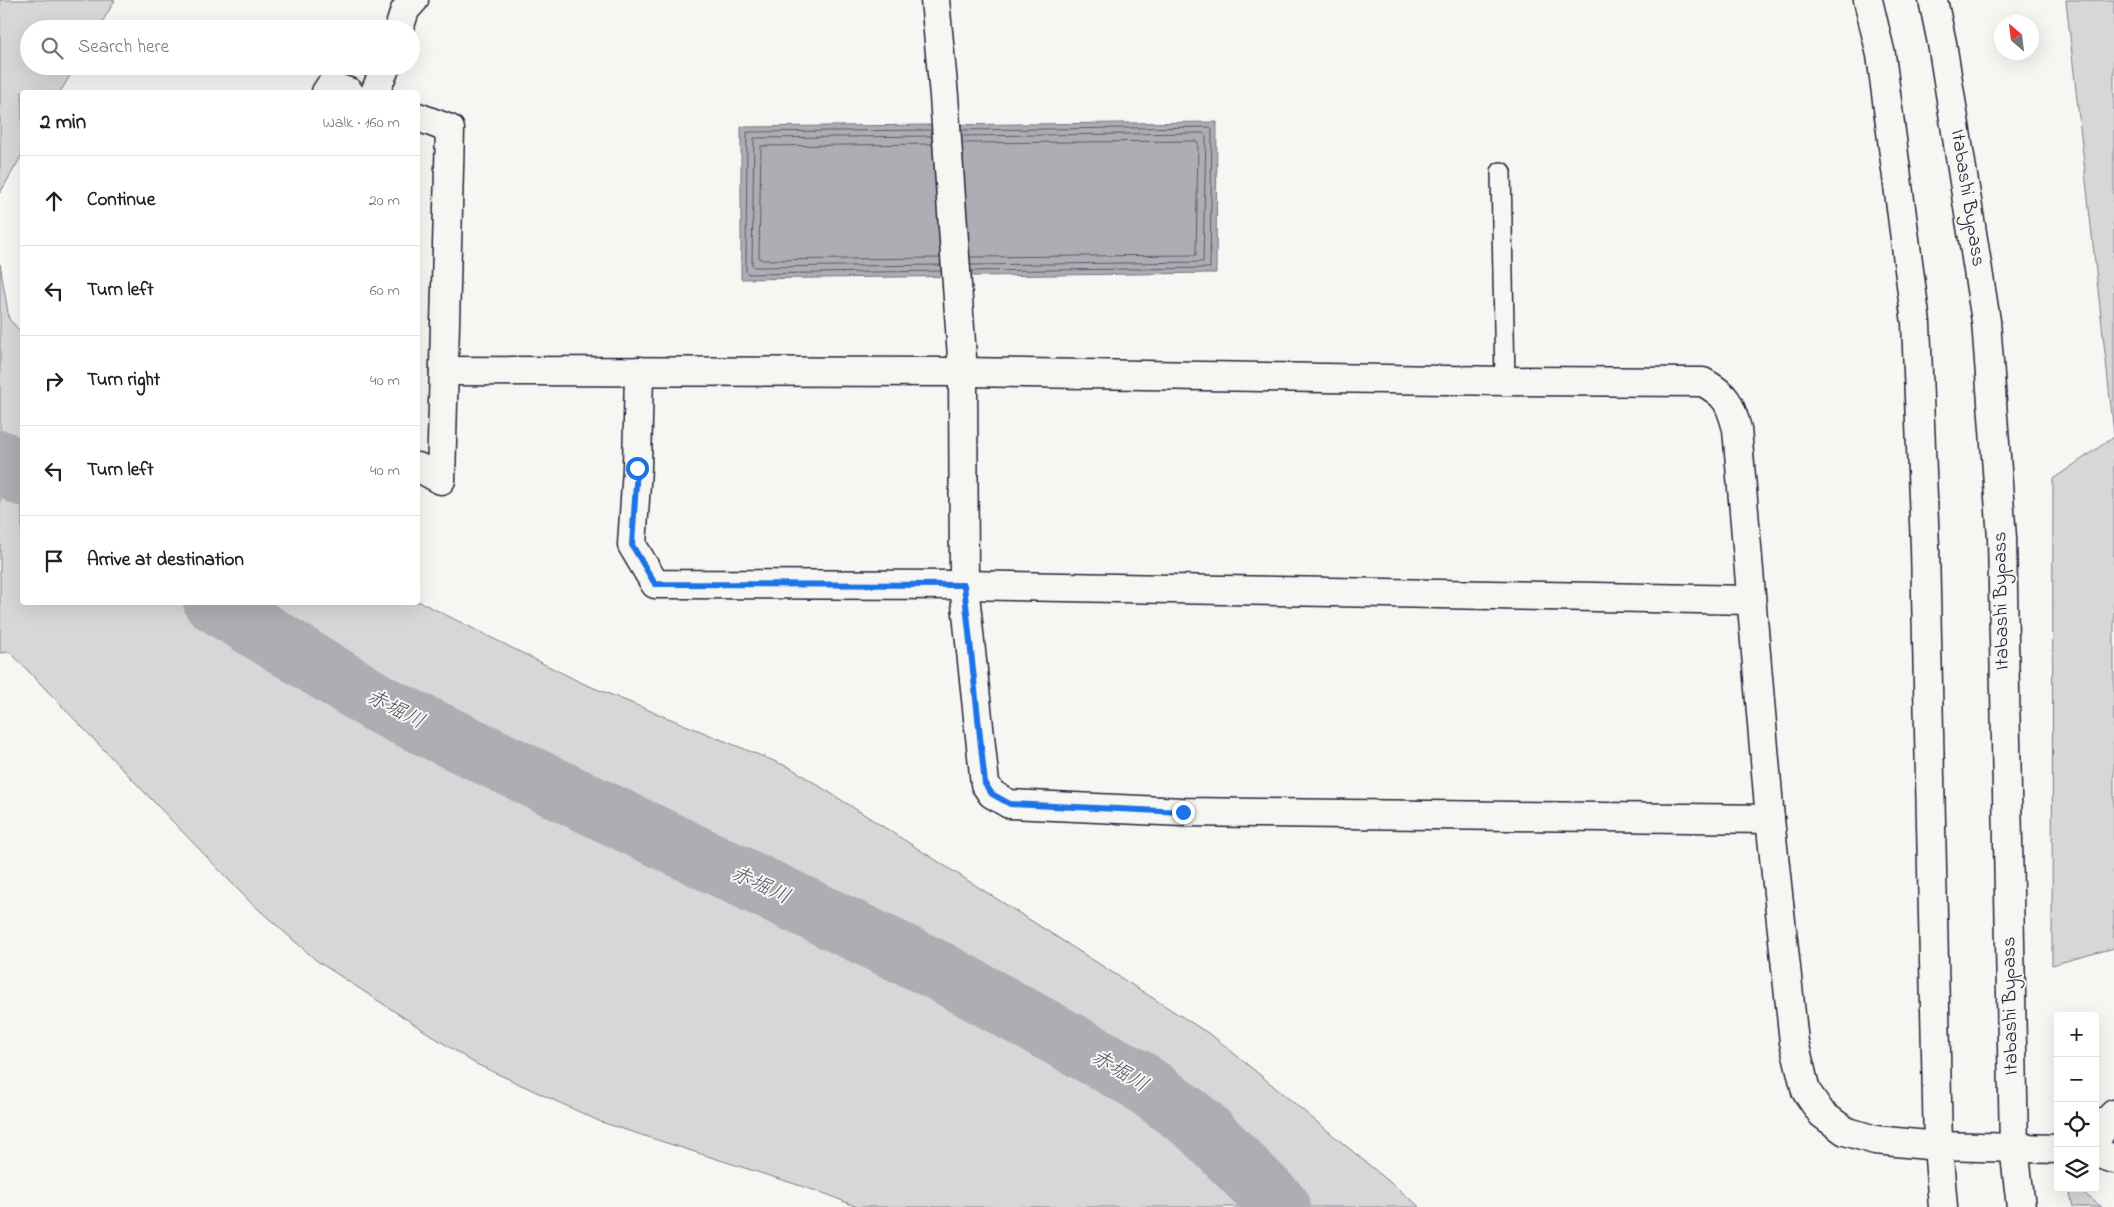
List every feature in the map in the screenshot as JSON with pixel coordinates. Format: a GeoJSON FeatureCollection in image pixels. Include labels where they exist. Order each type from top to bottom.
{"type":"FeatureCollection","features":[{"type":"Feature","properties":{"kind":"main road"},"geometry":{"type":"LineString","coordinates":[[402,20],[405,10],[414,0]]}},
{"type":"Feature","properties":{"kind":"main road"},"geometry":{"type":"LineString","coordinates":[[935,0],[944,96],[963,372],[964,585],[985,784],[992,794],[1010,804],[1193,812],[1770,820]]}},
{"type":"Feature","properties":{"kind":"main road"},"geometry":{"type":"LineString","coordinates":[[1868,0],[1881,55],[1916,324],[1925,547],[1938,1146],[1942,1207]]}},
{"type":"Feature","properties":{"kind":"main road","name":"Itabashi Bypass"},"geometry":{"type":"LineString","coordinates":[[1933,0],[1942,43],[1986,320],[2000,518],[2014,1147],[2021,1207]]}},
{"type":"Feature","properties":{"kind":"main road"},"geometry":{"type":"LineString","coordinates":[[376,90],[382,75]]}},
{"type":"Feature","properties":{"kind":"main road"},"geometry":{"type":"LineString","coordinates":[[327,90],[330,86],[343,90]]}},
{"type":"Feature","properties":{"kind":"main road"},"geometry":{"type":"LineString","coordinates":[[420,119],[450,129],[441,480],[420,468]]}},
{"type":"Feature","properties":{"kind":"main road"},"geometry":{"type":"LineString","coordinates":[[444,371],[963,372],[1505,381],[1703,382],[1720,391],[1731,407],[1737,429],[1770,820],[1794,1042],[1806,1091],[1822,1114],[1845,1131],[1875,1140],[1938,1146],[2054,1149]]}},
{"type":"Feature","properties":{"kind":"main road"},"geometry":{"type":"LineString","coordinates":[[640,371],[632,545],[655,584],[964,585],[1751,600]]}},
{"type":"Feature","properties":{"kind":"main road"},"geometry":{"type":"LineString","coordinates":[[2099,1135],[2107,1121],[2114,1114]]}},
{"type":"Feature","properties":{"kind":"main road"},"geometry":{"type":"LineString","coordinates":[[2099,1153],[2114,1159]]}},
{"type":"Feature","properties":{"kind":"lane"},"geometry":{"type":"LineString","coordinates":[[1501,172],[1505,381]]}},
{"type":"Feature","properties":{"kind":"shaded area"},"geometry":{"type":"Polygon","coordinates":[[[0,0],[115,0],[103,20],[20,20],[20,75],[70,75],[61,90],[20,90],[20,158],[0,193],[0,0]]]}},
{"type":"Feature","properties":{"kind":"shaded area"},"geometry":{"type":"Polygon","coordinates":[[[2066,0],[2114,0],[2114,434],[2066,0]]]}},
{"type":"Feature","properties":{"kind":"shaded area"},"geometry":{"type":"Polygon","coordinates":[[[0,264],[9,319],[20,331],[20,605],[420,605],[420,602],[582,683],[791,768],[1214,1037],[1420,1207],[857,1207],[826,1194],[601,1122],[474,1063],[317,961],[249,901],[10,652],[0,653],[0,264]]]}},
{"type":"Feature","properties":{"kind":"shaded area"},"geometry":{"type":"Polygon","coordinates":[[[2114,437],[2114,948],[2052,965],[2053,479],[2114,437]]]}},
{"type":"Feature","properties":{"kind":"shaded area"},"geometry":{"type":"Polygon","coordinates":[[[2070,1192],[2081,1192],[2102,1207],[2073,1207],[2070,1192]]]}},
{"type":"Feature","properties":{"kind":"water"},"geometry":{"type":"Polygon","coordinates":[[[1217,122],[1216,273],[741,279],[741,127],[1217,122]]]}},
{"type":"Feature","properties":{"kind":"waterway","name":"赤堀川"},"geometry":{"type":"LineString","coordinates":[[0,460],[20,475]]}},
{"type":"Feature","properties":{"kind":"waterway","name":"赤堀川"},"geometry":{"type":"LineString","coordinates":[[218,605],[381,705],[939,971],[1140,1081],[1199,1125],[1281,1207]]}},
{"type":"Feature","properties":{"kind":"route"},"geometry":{"type":"LineString","coordinates":[[637,468],[632,545],[655,584],[964,585],[985,784],[992,794],[1010,804],[1183,812]]}}]}
